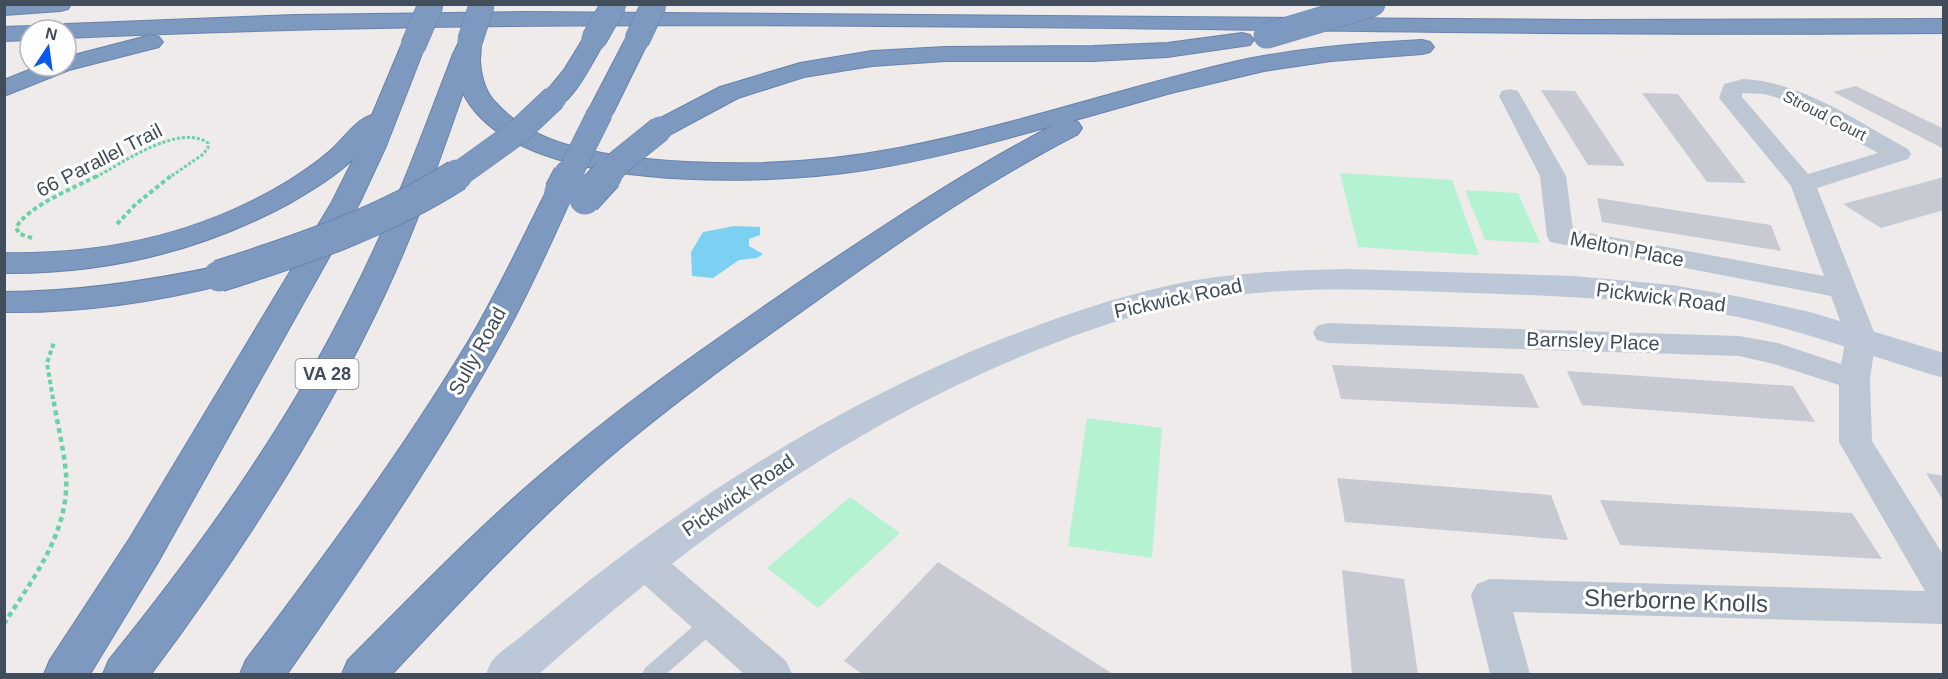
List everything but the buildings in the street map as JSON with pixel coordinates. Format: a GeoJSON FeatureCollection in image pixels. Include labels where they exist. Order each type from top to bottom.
{"type":"FeatureCollection","features":[{"type":"Feature","properties":{"kind":"highway"},"geometry":{"type":"LineString","coordinates":[[4,8],[60,4]]}},
{"type":"Feature","properties":{"kind":"highway"},"geometry":{"type":"LineString","coordinates":[[66,675],[144,550],[346,202],[399,85],[431,4]]}},
{"type":"Feature","properties":{"kind":"highway","name":"VA 28"},"geometry":{"type":"LineString","coordinates":[[125,675],[262,483],[306,412],[339,352],[397,234],[482,4]]}},
{"type":"Feature","properties":{"kind":"highway"},"geometry":{"type":"LineString","coordinates":[[4,302],[105,297],[219,276],[342,235],[422,197],[490,155],[554,98],[574,73],[614,4]]}},
{"type":"Feature","properties":{"kind":"highway"},"geometry":{"type":"LineString","coordinates":[[573,196],[600,113],[654,4]]}},
{"type":"Feature","properties":{"kind":"highway"},"geometry":{"type":"LineString","coordinates":[[1126,4],[1477,10],[1944,7]]}},
{"type":"Feature","properties":{"kind":"highway"},"geometry":{"type":"LineString","coordinates":[[624,165],[745,164],[846,153],[925,134],[1194,53],[1266,36],[1373,4]]}},
{"type":"Feature","properties":{"kind":"highway"},"geometry":{"type":"LineString","coordinates":[[78,30],[323,20],[572,17],[1576,28],[1944,26]]}},
{"type":"Feature","properties":{"kind":"highway"},"geometry":{"type":"LineString","coordinates":[[78,60],[165,39],[323,20]]}},
{"type":"Feature","properties":{"kind":"highway"},"geometry":{"type":"LineString","coordinates":[[470,41],[466,63],[471,85],[483,106],[507,126],[539,143],[624,165],[686,171],[761,171],[867,161],[957,144],[1182,83],[1292,58],[1376,49],[1895,26]]}},
{"type":"Feature","properties":{"kind":"highway"},"geometry":{"type":"LineString","coordinates":[[573,196],[660,129],[698,106],[760,79],[799,69],[855,59],[915,54],[1194,53]]}},
{"type":"Feature","properties":{"kind":"highway"},"geometry":{"type":"LineString","coordinates":[[4,88],[29,78]]}},
{"type":"Feature","properties":{"kind":"highway"},"geometry":{"type":"LineString","coordinates":[[364,675],[501,532],[600,444],[693,373],[906,225],[1006,162],[1070,127],[1182,83]]}},
{"type":"Feature","properties":{"kind":"highway"},"geometry":{"type":"LineString","coordinates":[[4,264],[63,264],[119,255],[189,237],[244,216],[315,177],[343,155],[384,110],[399,85]]}},
{"type":"Feature","properties":{"kind":"highway","name":"Sully Road"},"geometry":{"type":"LineString","coordinates":[[261,675],[392,488],[573,196]]}},
{"type":"Feature","properties":{"kind":"street","name":"Stroud Court"},"geometry":{"type":"LineString","coordinates":[[1803,184],[1899,154],[1786,93],[1765,87],[1743,86],[1732,89],[1730,98],[1803,184],[1861,337]]}},
{"type":"Feature","properties":{"kind":"street","name":"Melton Place"},"geometry":{"type":"LineString","coordinates":[[1509,96],[1553,176],[1560,236],[1843,290]]}},
{"type":"Feature","properties":{"kind":"street","name":"Pickwick Road"},"geometry":{"type":"LineString","coordinates":[[508,675],[558,630],[643,561],[740,491],[794,457],[914,390],[968,365],[1077,322],[1126,307],[1215,287],[1324,279],[1541,284],[1626,289],[1713,301],[1797,320],[1861,337],[1944,366]]}},
{"type":"Feature","properties":{"kind":"street","name":"Barnsley Place"},"geometry":{"type":"LineString","coordinates":[[1328,333],[1739,346],[1778,354],[1854,379]]}},
{"type":"Feature","properties":{"kind":"street"},"geometry":{"type":"LineString","coordinates":[[1861,337],[1854,379],[1856,442],[1944,589]]}},
{"type":"Feature","properties":{"kind":"street"},"geometry":{"type":"LineString","coordinates":[[643,561],[772,675]]}},
{"type":"Feature","properties":{"kind":"street","name":"Sherborne Knolls"},"geometry":{"type":"LineString","coordinates":[[1510,675],[1491,595],[1944,608]]}},
{"type":"Feature","properties":{"kind":"lane"},"geometry":{"type":"LineString","coordinates":[[652,675],[712,622]]}},
{"type":"Feature","properties":{"kind":"path","name":"66 Parallel Trail"},"geometry":{"type":"LineString","coordinates":[[37,239],[20,234],[16,228],[20,220],[35,209],[162,142],[184,137],[205,140],[208,143],[208,148],[202,154],[153,188],[130,208],[117,224]]}},
{"type":"Feature","properties":{"kind":"path"},"geometry":{"type":"LineString","coordinates":[[4,624],[52,548],[64,512],[66,475],[47,363],[54,342]]}},
{"type":"Feature","properties":{"kind":"green space"},"geometry":{"type":"Polygon","coordinates":[[[1340,173],[1452,180],[1479,255],[1358,247],[1340,173]]]}},
{"type":"Feature","properties":{"kind":"green space"},"geometry":{"type":"Polygon","coordinates":[[[1465,190],[1518,193],[1540,243],[1485,240],[1465,190]]]}},
{"type":"Feature","properties":{"kind":"green space"},"geometry":{"type":"Polygon","coordinates":[[[1087,418],[1162,428],[1152,558],[1068,546],[1087,418]]]}},
{"type":"Feature","properties":{"kind":"green space"},"geometry":{"type":"Polygon","coordinates":[[[850,497],[900,533],[818,608],[767,568],[850,497]]]}},
{"type":"Feature","properties":{"kind":"water"},"geometry":{"type":"Polygon","coordinates":[[[734,226],[760,227],[760,235],[749,239],[749,246],[763,254],[757,258],[739,260],[713,278],[692,276],[691,252],[703,232],[734,226]]]}}]}
